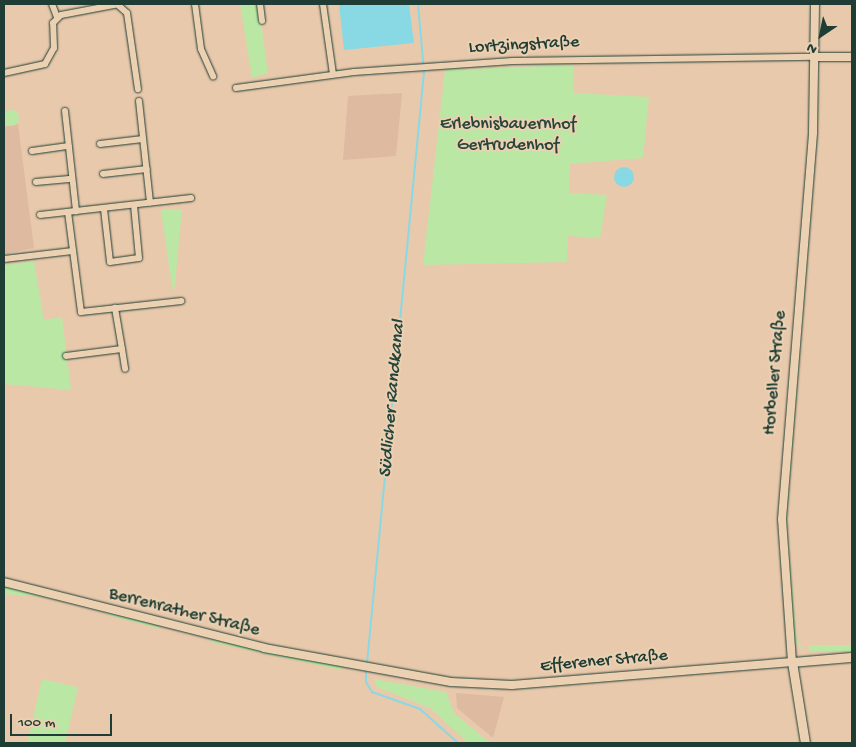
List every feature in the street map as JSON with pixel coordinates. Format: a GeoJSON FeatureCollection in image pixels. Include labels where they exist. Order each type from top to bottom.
{"type":"FeatureCollection","features":[{"type":"Feature","properties":{"kind":"main road","name":"Efferener Straße"},"geometry":{"type":"LineString","coordinates":[[792,662],[852,656]]}},
{"type":"Feature","properties":{"kind":"main road","name":"Horbeller Straße"},"geometry":{"type":"LineString","coordinates":[[792,662],[805,743]]}},
{"type":"Feature","properties":{"kind":"street"},"geometry":{"type":"LineString","coordinates":[[4,73],[45,64],[54,48],[52,28],[57,17],[52,4]]}},
{"type":"Feature","properties":{"kind":"street"},"geometry":{"type":"LineString","coordinates":[[57,17],[118,4],[127,13],[138,89]]}},
{"type":"Feature","properties":{"kind":"street"},"geometry":{"type":"LineString","coordinates":[[195,4],[202,49],[212,76]]}},
{"type":"Feature","properties":{"kind":"street"},"geometry":{"type":"LineString","coordinates":[[260,4],[262,21]]}},
{"type":"Feature","properties":{"kind":"street"},"geometry":{"type":"LineString","coordinates":[[323,4],[333,74]]}},
{"type":"Feature","properties":{"kind":"street","name":"Horbeller Straße"},"geometry":{"type":"LineString","coordinates":[[792,662],[782,519],[815,57],[815,4]]}},
{"type":"Feature","properties":{"kind":"street","name":"Lortzingstraße"},"geometry":{"type":"LineString","coordinates":[[236,88],[333,74],[430,67],[651,56],[815,57]]}},
{"type":"Feature","properties":{"kind":"street"},"geometry":{"type":"LineString","coordinates":[[815,57],[852,57]]}},
{"type":"Feature","properties":{"kind":"street"},"geometry":{"type":"LineString","coordinates":[[139,101],[150,202]]}},
{"type":"Feature","properties":{"kind":"street"},"geometry":{"type":"LineString","coordinates":[[65,110],[76,212]]}},
{"type":"Feature","properties":{"kind":"street"},"geometry":{"type":"LineString","coordinates":[[100,144],[143,139]]}},
{"type":"Feature","properties":{"kind":"street"},"geometry":{"type":"LineString","coordinates":[[32,151],[69,146]]}},
{"type":"Feature","properties":{"kind":"street"},"geometry":{"type":"LineString","coordinates":[[103,174],[147,169]]}},
{"type":"Feature","properties":{"kind":"street"},"geometry":{"type":"LineString","coordinates":[[36,182],[72,179]]}},
{"type":"Feature","properties":{"kind":"street"},"geometry":{"type":"LineString","coordinates":[[40,215],[191,198]]}},
{"type":"Feature","properties":{"kind":"street"},"geometry":{"type":"LineString","coordinates":[[104,208],[110,262],[139,258],[134,205]]}},
{"type":"Feature","properties":{"kind":"street"},"geometry":{"type":"LineString","coordinates":[[68,212],[81,312],[181,301]]}},
{"type":"Feature","properties":{"kind":"street"},"geometry":{"type":"LineString","coordinates":[[4,259],[73,250]]}},
{"type":"Feature","properties":{"kind":"street"},"geometry":{"type":"LineString","coordinates":[[115,308],[125,369]]}},
{"type":"Feature","properties":{"kind":"street"},"geometry":{"type":"LineString","coordinates":[[66,356],[122,349]]}},
{"type":"Feature","properties":{"kind":"street","name":"Berrenrather Straße"},"geometry":{"type":"LineString","coordinates":[[4,582],[208,635],[359,668]]}},
{"type":"Feature","properties":{"kind":"street","name":"Efferener Straße"},"geometry":{"type":"LineString","coordinates":[[359,668],[512,685],[792,662]]}},
{"type":"Feature","properties":{"kind":"shaded area"},"geometry":{"type":"Polygon","coordinates":[[[402,93],[396,156],[343,160],[348,96],[402,93]]]}},
{"type":"Feature","properties":{"kind":"shaded area"},"geometry":{"type":"Polygon","coordinates":[[[18,124],[34,248],[4,254],[4,127],[18,124]]]}},
{"type":"Feature","properties":{"kind":"shaded area"},"geometry":{"type":"Polygon","coordinates":[[[456,693],[504,697],[493,738],[457,708],[456,693]]]}},
{"type":"Feature","properties":{"kind":"green space"},"geometry":{"type":"Polygon","coordinates":[[[240,4],[258,4],[268,73],[252,78],[240,4]]]}},
{"type":"Feature","properties":{"kind":"green space","name":"Erlebnisbauernhof Gertrudenhof"},"geometry":{"type":"Polygon","coordinates":[[[573,65],[574,93],[649,97],[643,158],[570,164],[569,193],[607,195],[600,238],[568,236],[567,262],[423,265],[445,70],[573,65]]]}},
{"type":"Feature","properties":{"kind":"green space"},"geometry":{"type":"Polygon","coordinates":[[[821,82],[787,519],[785,519],[786,475],[821,82]]]}},
{"type":"Feature","properties":{"kind":"green space"},"geometry":{"type":"Polygon","coordinates":[[[8,110],[14,110],[19,115],[17,124],[8,126],[3,121],[3,115],[8,110]]]}},
{"type":"Feature","properties":{"kind":"green space"},"geometry":{"type":"Polygon","coordinates":[[[182,209],[175,284],[173,293],[161,210],[182,209]]]}},
{"type":"Feature","properties":{"kind":"green space"},"geometry":{"type":"Polygon","coordinates":[[[34,261],[44,320],[62,317],[71,390],[4,384],[4,265],[34,261]]]}},
{"type":"Feature","properties":{"kind":"green space"},"geometry":{"type":"Polygon","coordinates":[[[787,526],[797,640],[806,654],[795,642],[787,526]]]}},
{"type":"Feature","properties":{"kind":"green space"},"geometry":{"type":"Polygon","coordinates":[[[4,587],[35,592],[57,598],[4,594],[4,587]]]}},
{"type":"Feature","properties":{"kind":"green space"},"geometry":{"type":"Polygon","coordinates":[[[108,613],[160,627],[160,629],[107,615],[108,613]]]}},
{"type":"Feature","properties":{"kind":"green space"},"geometry":{"type":"Polygon","coordinates":[[[210,640],[341,667],[341,670],[210,642],[210,640]]]}},
{"type":"Feature","properties":{"kind":"green space"},"geometry":{"type":"Polygon","coordinates":[[[809,645],[852,645],[852,651],[809,651],[809,645]]]}},
{"type":"Feature","properties":{"kind":"green space"},"geometry":{"type":"Polygon","coordinates":[[[42,679],[78,687],[65,743],[27,742],[42,679]]]}},
{"type":"Feature","properties":{"kind":"green space"},"geometry":{"type":"Polygon","coordinates":[[[374,679],[446,692],[454,713],[490,743],[468,743],[430,708],[377,687],[374,679]]]}},
{"type":"Feature","properties":{"kind":"water"},"geometry":{"type":"Polygon","coordinates":[[[339,4],[409,4],[414,43],[344,50],[339,4]]]}},
{"type":"Feature","properties":{"kind":"water"},"geometry":{"type":"Polygon","coordinates":[[[624,167],[631,170],[634,177],[631,184],[624,187],[617,184],[614,177],[617,170],[624,167]]]}},
{"type":"Feature","properties":{"kind":"waterway","name":"Südlicher Randkanal"},"geometry":{"type":"LineString","coordinates":[[367,663],[424,72],[418,4]]}},
{"type":"Feature","properties":{"kind":"waterway","name":"Südlicher Randkanal"},"geometry":{"type":"LineString","coordinates":[[366,668],[366,682],[372,692],[420,709],[458,743]]}}]}
